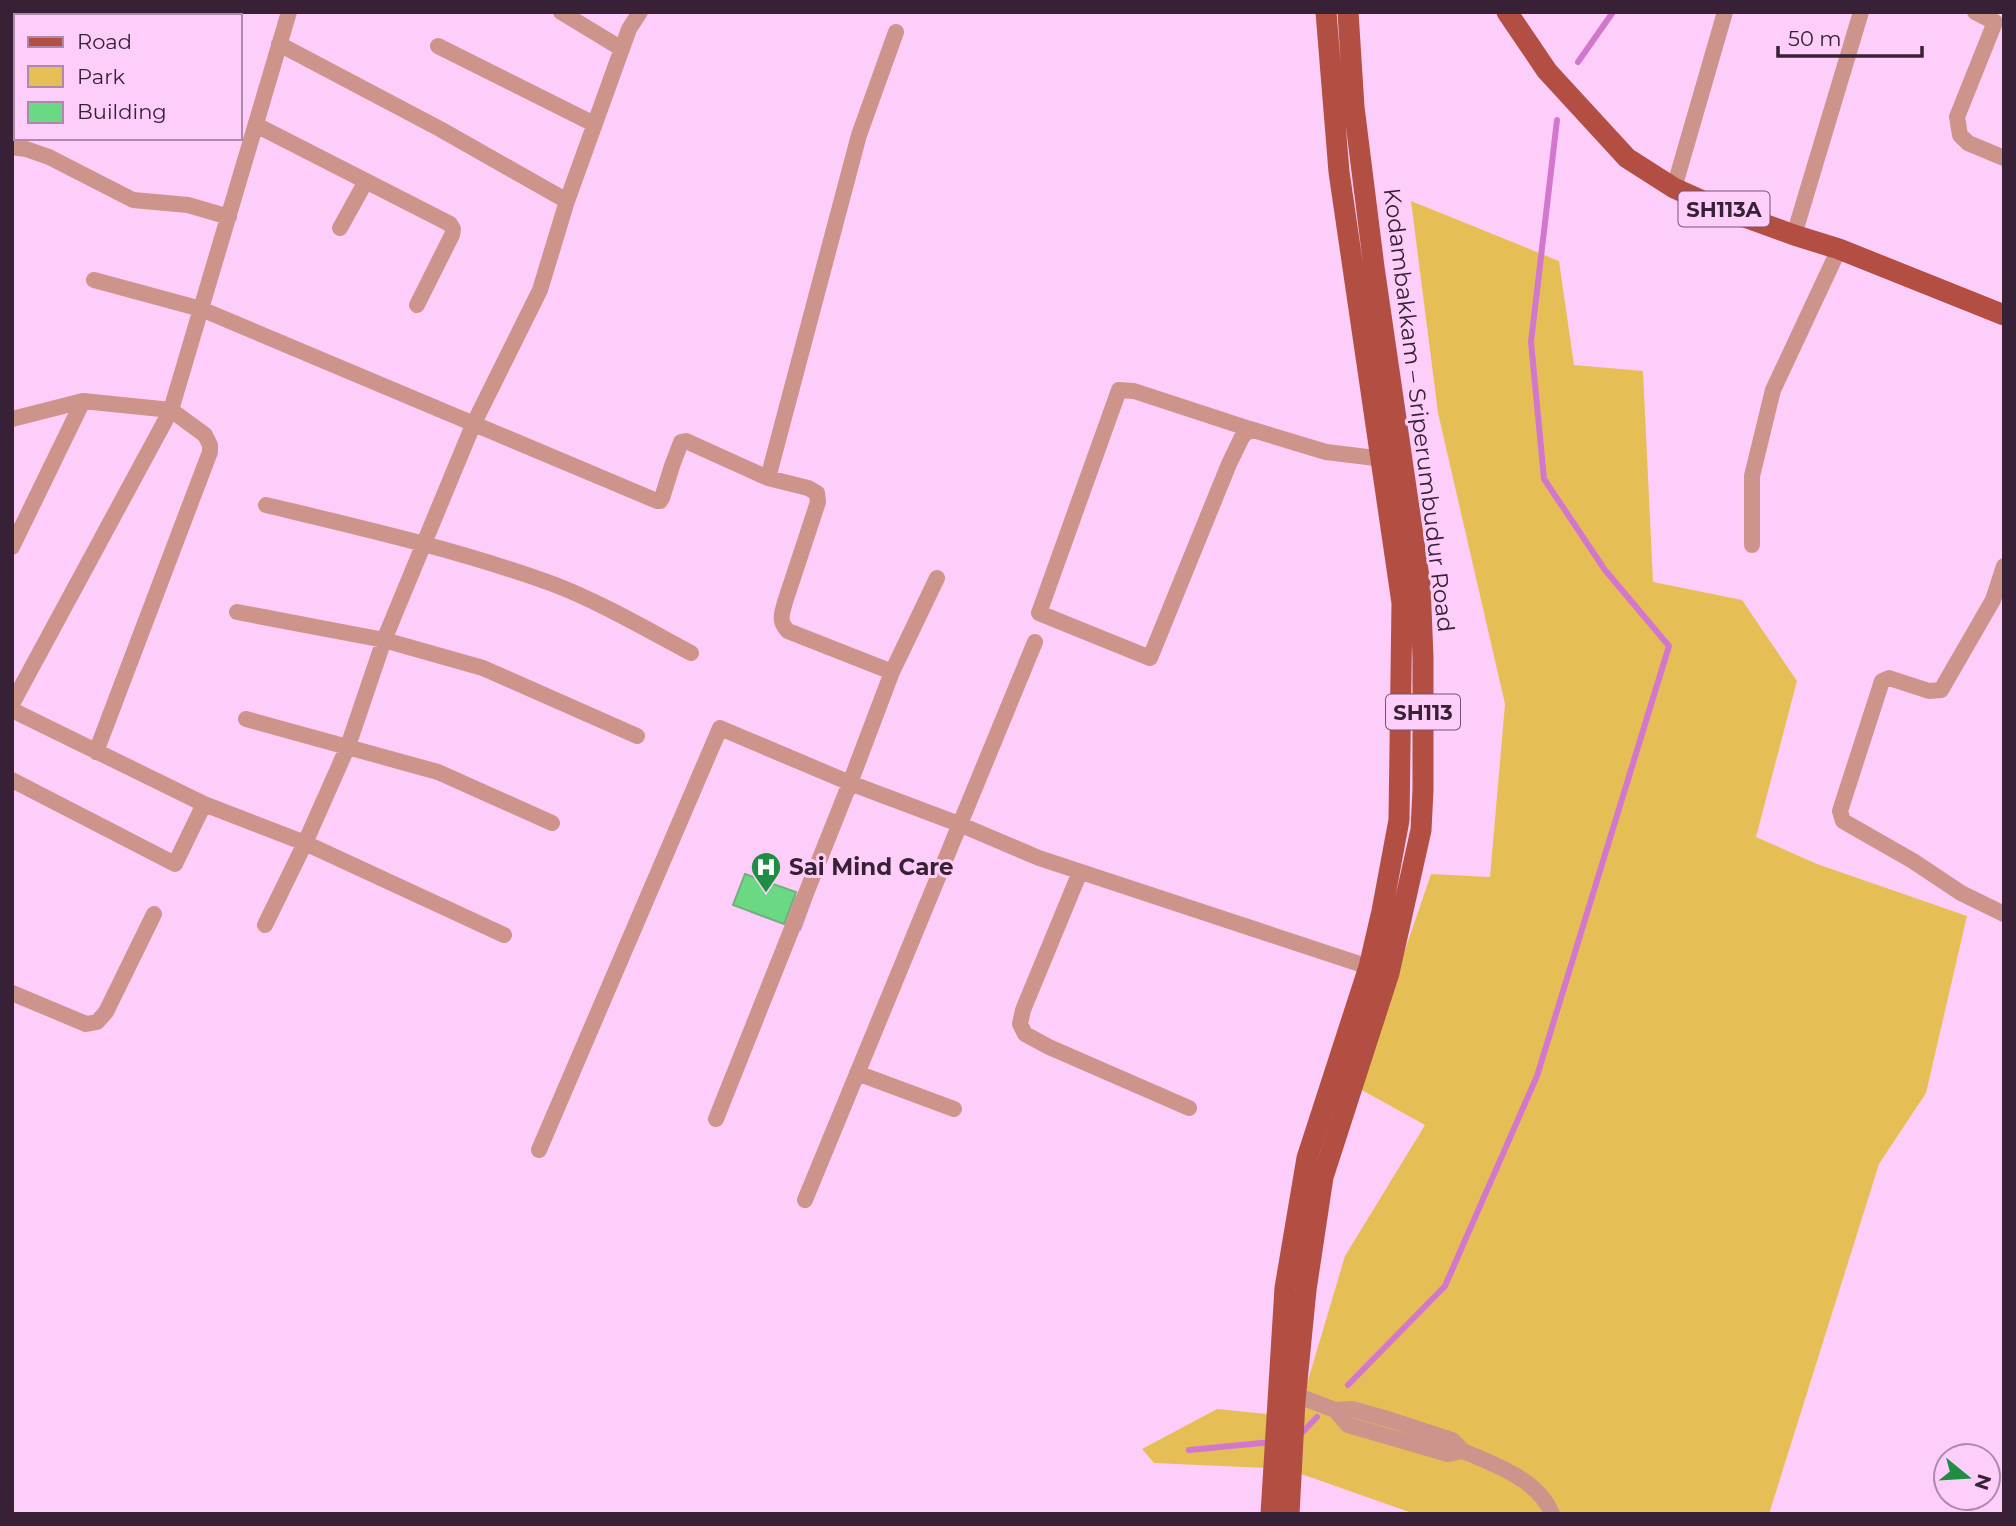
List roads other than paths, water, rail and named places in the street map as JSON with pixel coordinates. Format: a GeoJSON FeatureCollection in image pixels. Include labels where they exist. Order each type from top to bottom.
{"type":"FeatureCollection","features":[{"type":"Feature","properties":{"kind":"main road","name":"Kodambakkam – Sriperumbudur Road"},"geometry":{"type":"LineString","coordinates":[[1326,12],[1339,172],[1391,460]]}},
{"type":"Feature","properties":{"kind":"main road","name":"Kodambakkam – Sriperumbudur Road"},"geometry":{"type":"LineString","coordinates":[[1270,1514],[1281,1487],[1289,1399],[1285,1288],[1307,1158],[1379,970],[1382,911],[1399,820],[1402,603],[1374,267],[1354,107],[1348,12]]}},
{"type":"Feature","properties":{"kind":"main road","name":"SH113A"},"geometry":{"type":"LineString","coordinates":[[1507,12],[1547,71],[1628,158],[1674,188],[1714,206],[1839,249],[2003,312]]}},
{"type":"Feature","properties":{"kind":"main road","name":"Kodambakkam – Sriperumbudur Road"},"geometry":{"type":"LineString","coordinates":[[1281,1487],[1289,1514]]}},
{"type":"Feature","properties":{"kind":"street"},"geometry":{"type":"LineString","coordinates":[[12,704],[171,410],[289,12]]}},
{"type":"Feature","properties":{"kind":"street"},"geometry":{"type":"LineString","coordinates":[[561,12],[622,49]]}},
{"type":"Feature","properties":{"kind":"street"},"geometry":{"type":"LineString","coordinates":[[265,925],[348,746],[384,640],[473,425],[540,290],[566,201],[629,29],[640,12]]}},
{"type":"Feature","properties":{"kind":"street"},"geometry":{"type":"LineString","coordinates":[[1674,188],[1725,12]]}},
{"type":"Feature","properties":{"kind":"street"},"geometry":{"type":"LineString","coordinates":[[1794,235],[1861,12]]}},
{"type":"Feature","properties":{"kind":"street"},"geometry":{"type":"LineString","coordinates":[[1975,12],[1995,22],[1957,117],[1960,135],[1968,143],[2004,158]]}},
{"type":"Feature","properties":{"kind":"street"},"geometry":{"type":"LineString","coordinates":[[768,478],[859,135],[896,32]]}},
{"type":"Feature","properties":{"kind":"street"},"geometry":{"type":"LineString","coordinates":[[279,44],[440,128],[566,201]]}},
{"type":"Feature","properties":{"kind":"street"},"geometry":{"type":"LineString","coordinates":[[438,46],[594,124]]}},
{"type":"Feature","properties":{"kind":"street"},"geometry":{"type":"LineString","coordinates":[[256,125],[450,224],[453,229],[417,305]]}},
{"type":"Feature","properties":{"kind":"street"},"geometry":{"type":"LineString","coordinates":[[12,147],[49,158],[133,200],[188,205],[229,217]]}},
{"type":"Feature","properties":{"kind":"street"},"geometry":{"type":"LineString","coordinates":[[341,228],[366,181]]}},
{"type":"Feature","properties":{"kind":"street"},"geometry":{"type":"LineString","coordinates":[[1752,545],[1752,476],[1773,390],[1839,249]]}},
{"type":"Feature","properties":{"kind":"street"},"geometry":{"type":"LineString","coordinates":[[94,280],[201,309],[657,501],[662,498],[681,442],[686,441],[768,478],[808,488],[817,494],[818,502],[780,619],[782,625],[788,631],[892,672]]}},
{"type":"Feature","properties":{"kind":"street"},"geometry":{"type":"LineString","coordinates":[[1250,429],[1242,437],[1229,464],[1150,658],[1039,612],[1119,390],[1134,391],[1326,452],[1391,460]]}},
{"type":"Feature","properties":{"kind":"street"},"geometry":{"type":"LineString","coordinates":[[12,547],[83,401]]}},
{"type":"Feature","properties":{"kind":"street"},"geometry":{"type":"LineString","coordinates":[[12,419],[83,401],[171,410],[205,435],[210,444],[210,452],[96,752]]}},
{"type":"Feature","properties":{"kind":"street"},"geometry":{"type":"LineString","coordinates":[[266,505],[424,543],[555,585],[691,653]]}},
{"type":"Feature","properties":{"kind":"street"},"geometry":{"type":"LineString","coordinates":[[2004,566],[1998,603],[1941,690],[1929,691],[1889,678],[1882,681],[1840,811],[1843,821],[1913,861],[1961,893],[2004,914]]}},
{"type":"Feature","properties":{"kind":"street"},"geometry":{"type":"LineString","coordinates":[[716,1119],[892,672],[937,578]]}},
{"type":"Feature","properties":{"kind":"street"},"geometry":{"type":"LineString","coordinates":[[237,612],[384,640],[483,668],[637,736]]}},
{"type":"Feature","properties":{"kind":"street"},"geometry":{"type":"LineString","coordinates":[[805,1200],[1035,642]]}},
{"type":"Feature","properties":{"kind":"street"},"geometry":{"type":"LineString","coordinates":[[12,710],[204,804],[305,843],[504,935]]}},
{"type":"Feature","properties":{"kind":"street"},"geometry":{"type":"LineString","coordinates":[[246,719],[438,772],[552,823]]}},
{"type":"Feature","properties":{"kind":"street"},"geometry":{"type":"LineString","coordinates":[[539,1150],[720,728],[1038,858],[1379,970]]}},
{"type":"Feature","properties":{"kind":"street"},"geometry":{"type":"LineString","coordinates":[[12,780],[175,864],[204,804]]}},
{"type":"Feature","properties":{"kind":"street"},"geometry":{"type":"LineString","coordinates":[[1080,872],[1023,1010],[1020,1024],[1025,1034],[1049,1047],[1189,1108]]}},
{"type":"Feature","properties":{"kind":"street"},"geometry":{"type":"LineString","coordinates":[[12,993],[86,1024],[97,1022],[106,1012],[154,914]]}},
{"type":"Feature","properties":{"kind":"street"},"geometry":{"type":"LineString","coordinates":[[857,1073],[954,1109]]}},
{"type":"Feature","properties":{"kind":"street"},"geometry":{"type":"LineString","coordinates":[[1289,1399],[1335,1410],[1352,1409],[1388,1427],[1451,1440],[1463,1451],[1502,1468],[1529,1485],[1547,1502],[1552,1514]]}},
{"type":"Feature","properties":{"kind":"waterway"},"geometry":{"type":"LineString","coordinates":[[1578,62],[1613,12]]}},
{"type":"Feature","properties":{"kind":"waterway"},"geometry":{"type":"LineString","coordinates":[[1348,1385],[1445,1286],[1537,1076],[1669,646],[1605,570],[1544,479],[1531,342],[1557,120]]}},
{"type":"Feature","properties":{"kind":"waterway"},"geometry":{"type":"LineString","coordinates":[[1299,1436],[1317,1417]]}},
{"type":"Feature","properties":{"kind":"waterway"},"geometry":{"type":"LineString","coordinates":[[1189,1450],[1272,1442]]}},
{"type":"Feature","properties":{"kind":"place","name":"Sai Mind Care"},"geometry":{"type":"Point","coordinates":[766,894]}}]}
